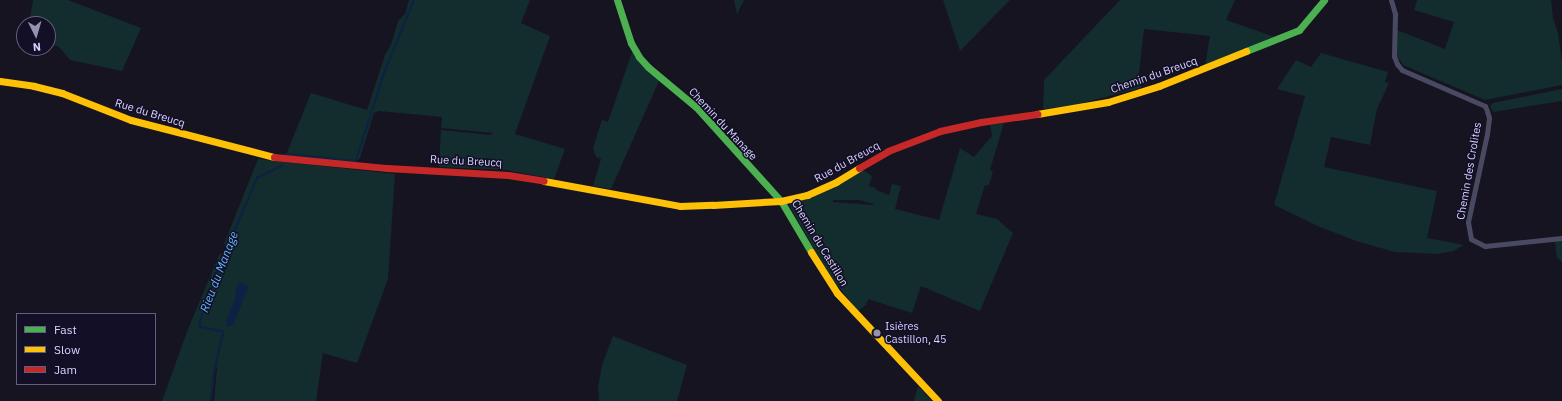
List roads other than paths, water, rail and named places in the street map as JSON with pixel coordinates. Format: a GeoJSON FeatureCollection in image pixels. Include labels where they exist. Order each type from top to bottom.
{"type":"FeatureCollection","features":[{"type":"Feature","properties":{"kind":"street","name":"Chemin du Manage"},"geometry":{"type":"LineString","coordinates":[[617,0],[631,43],[639,57],[648,68],[696,107],[771,192],[781,201]]}},
{"type":"Feature","properties":{"kind":"street","name":"Chemin du Breucq"},"geometry":{"type":"LineString","coordinates":[[925,136],[958,126],[1108,102],[1159,86],[1299,30],[1324,0]]}},
{"type":"Feature","properties":{"kind":"street","name":"Chemin des Crolites"},"geometry":{"type":"LineString","coordinates":[[1391,0],[1395,14],[1394,56],[1397,64],[1402,70],[1485,106],[1487,111],[1489,118],[1487,134],[1468,222],[1471,239],[1485,246],[1562,238]]}},
{"type":"Feature","properties":{"kind":"street","name":"Rue du Breucq"},"geometry":{"type":"LineString","coordinates":[[0,81],[34,86],[62,93],[131,120],[270,157],[387,168],[508,174],[680,206],[781,201],[807,195],[825,188],[888,152],[925,136]]}},
{"type":"Feature","properties":{"kind":"street","name":"Chemin du Castillon"},"geometry":{"type":"LineString","coordinates":[[781,201],[837,294],[938,401]]}},
{"type":"Feature","properties":{"kind":"water"},"geometry":{"type":"Polygon","coordinates":[[[242,283],[248,286],[248,288],[233,325],[227,327],[226,320],[235,300],[236,289],[238,284],[242,283]]]}},
{"type":"Feature","properties":{"kind":"waterway","name":"Rieu du Manage"},"geometry":{"type":"LineString","coordinates":[[285,154],[356,161],[384,73],[414,0]]}},
{"type":"Feature","properties":{"kind":"waterway","name":"Rieu du Manage"},"geometry":{"type":"LineString","coordinates":[[211,401],[215,368],[223,332],[200,327],[200,322],[215,277],[257,178],[282,166]]}},
{"type":"Feature","properties":{"kind":"place","name":"Isières Castillon, 45"},"geometry":{"type":"Point","coordinates":[877,333]}}]}
